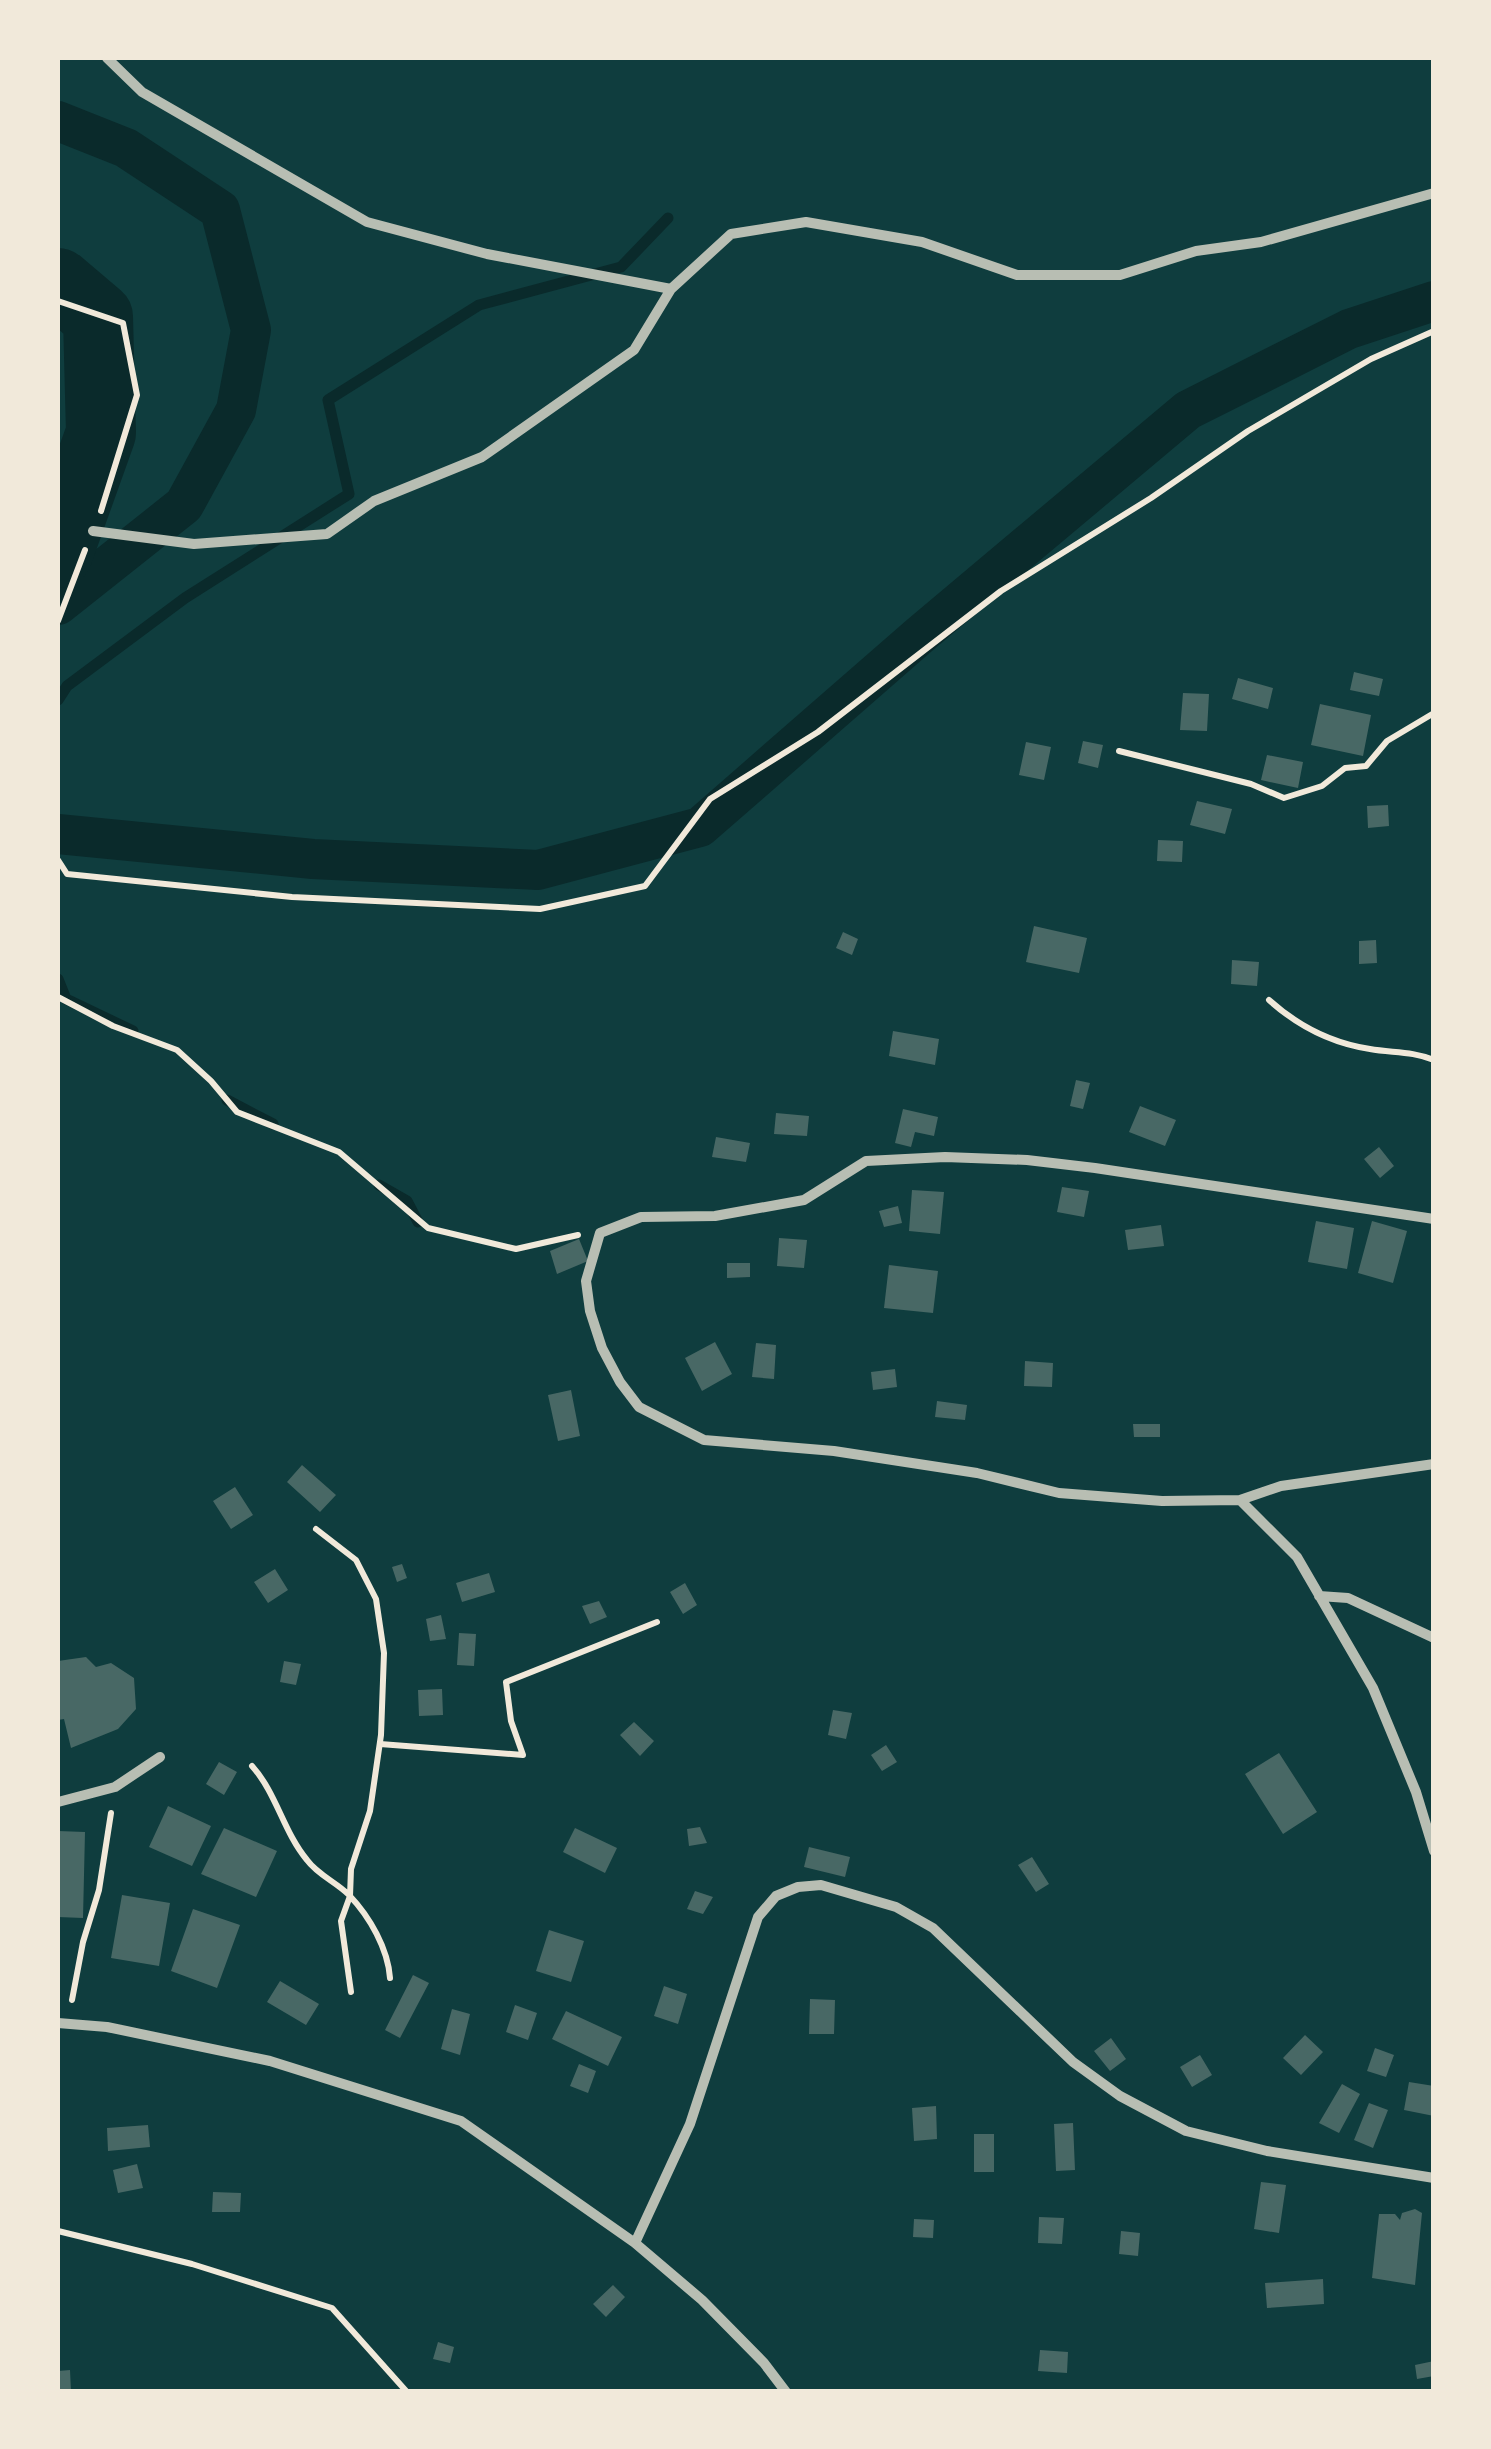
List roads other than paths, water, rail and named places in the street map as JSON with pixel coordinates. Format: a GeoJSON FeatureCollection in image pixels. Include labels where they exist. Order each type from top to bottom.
{"type":"FeatureCollection","features":[{"type":"Feature","properties":{"kind":"street"},"geometry":{"type":"LineString","coordinates":[[107,58],[142,92],[367,222],[487,254],[671,289]]}},
{"type":"Feature","properties":{"kind":"street"},"geometry":{"type":"LineString","coordinates":[[93,531],[194,544],[326,534],[374,501],[482,456],[634,350],[671,289],[731,234],[806,222],[922,242],[1017,274],[1120,275],[1196,252],[1261,242],[1434,193]]}},
{"type":"Feature","properties":{"kind":"street"},"geometry":{"type":"LineString","coordinates":[[1434,1219],[1027,1160],[946,1156],[866,1161],[804,1200],[715,1216],[640,1218],[600,1232],[586,1282],[590,1311],[611,1365],[640,1407],[704,1440],[834,1451],[977,1473],[1059,1492],[1162,1502],[1240,1500],[1281,1486],[1434,1464]]}},
{"type":"Feature","properties":{"kind":"street"},"geometry":{"type":"LineString","coordinates":[[1240,1500],[1297,1558],[1373,1688],[1416,1792],[1434,1851]]}},
{"type":"Feature","properties":{"kind":"street"},"geometry":{"type":"LineString","coordinates":[[1318,1596],[1348,1598],[1434,1638]]}},
{"type":"Feature","properties":{"kind":"street"},"geometry":{"type":"LineString","coordinates":[[58,1802],[115,1786],[160,1757]]}},
{"type":"Feature","properties":{"kind":"street"},"geometry":{"type":"LineString","coordinates":[[636,2243],[690,2124],[758,1917],[776,1896],[798,1886],[821,1886],[896,1907],[933,1928],[1073,2062],[1120,2096],[1186,2131],[1267,2151],[1434,2178]]}},
{"type":"Feature","properties":{"kind":"street"},"geometry":{"type":"LineString","coordinates":[[58,2023],[108,2028],[270,2061],[461,2121],[636,2243],[702,2300],[764,2363],[786,2392]]}},
{"type":"Feature","properties":{"kind":"waterway"},"geometry":{"type":"LineString","coordinates":[[58,121],[126,148],[220,210],[251,330],[236,410],[184,505],[58,605]]}},
{"type":"Feature","properties":{"kind":"waterway"},"geometry":{"type":"LineString","coordinates":[[58,700],[67,686],[185,598],[349,494],[328,400],[479,305],[621,267],[668,218]]}},
{"type":"Feature","properties":{"kind":"waterway"},"geometry":{"type":"LineString","coordinates":[[58,283],[98,317],[101,433],[58,553]]}},
{"type":"Feature","properties":{"kind":"waterway"},"geometry":{"type":"LineString","coordinates":[[58,834],[313,859],[538,870],[700,827],[920,635],[1188,410],[1349,329],[1434,301]]}},
{"type":"Feature","properties":{"kind":"waterway"},"geometry":{"type":"LineString","coordinates":[[58,979],[66,999],[133,1031]]}},
{"type":"Feature","properties":{"kind":"waterway"},"geometry":{"type":"LineString","coordinates":[[227,1100],[273,1124]]}},
{"type":"Feature","properties":{"kind":"waterway"},"geometry":{"type":"LineString","coordinates":[[379,1185],[407,1201],[418,1222]]}}]}
